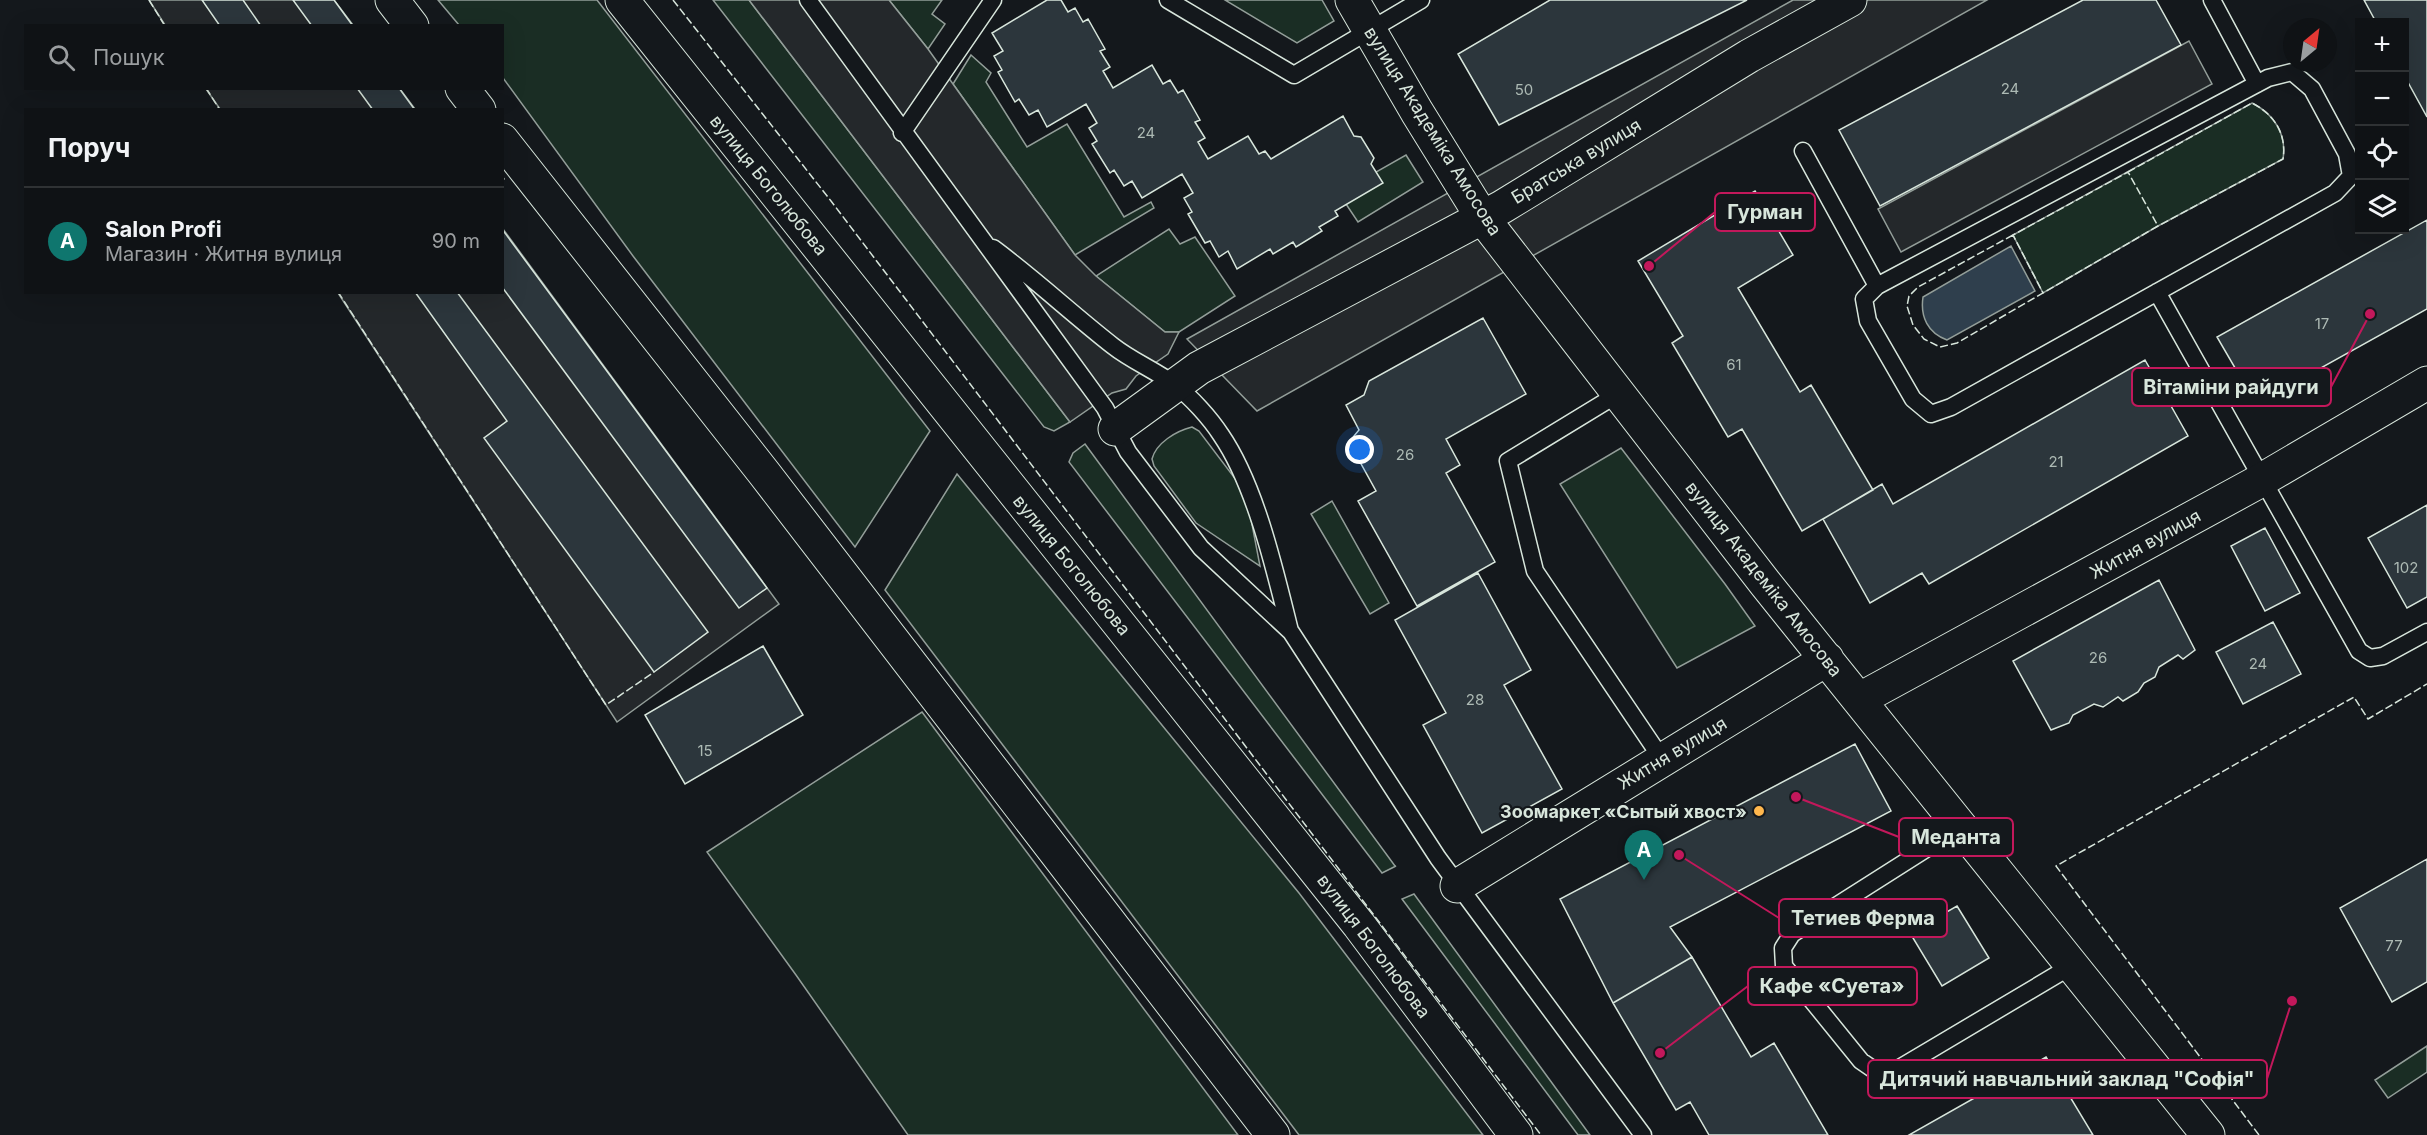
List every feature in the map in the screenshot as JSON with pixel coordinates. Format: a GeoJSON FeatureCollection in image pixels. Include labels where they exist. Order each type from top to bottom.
{"type":"FeatureCollection","features":[{"type":"Feature","properties":{"kind":"street"},"geometry":{"type":"LineString","coordinates":[[392,0],[410,24]]}},
{"type":"Feature","properties":{"kind":"street","name":"вулиця Боголюбова"},"geometry":{"type":"LineString","coordinates":[[622,0],[1359,925],[1516,1135]]}},
{"type":"Feature","properties":{"kind":"street","name":"вулиця Академіка Амосова"},"geometry":{"type":"LineString","coordinates":[[1352,0],[1482,217],[1827,659],[2206,1134]]}},
{"type":"Feature","properties":{"kind":"street","name":"Братська вулиця"},"geometry":{"type":"LineString","coordinates":[[1115,429],[1199,368],[1482,217],[1749,56],[1850,0]]}},
{"type":"Feature","properties":{"kind":"street"},"geometry":{"type":"LineString","coordinates":[[463,90],[477,108]]}},
{"type":"Feature","properties":{"kind":"street"},"geometry":{"type":"LineString","coordinates":[[504,143],[764,473],[1273,1135]]}},
{"type":"Feature","properties":{"kind":"street","name":"Житня вулиця"},"geometry":{"type":"LineString","coordinates":[[1860,699],[2264,478],[2427,384]]}},
{"type":"Feature","properties":{"kind":"street","name":"Житня вулиця"},"geometry":{"type":"LineString","coordinates":[[1457,886],[1827,659]]}},
{"type":"Feature","properties":{"kind":"lane"},"geometry":{"type":"LineString","coordinates":[[808,0],[902,133],[1105,408],[1128,452],[1201,548],[1290,632],[1457,886],[1642,1135]]}},
{"type":"Feature","properties":{"kind":"lane"},"geometry":{"type":"LineString","coordinates":[[902,133],[993,0]]}},
{"type":"Feature","properties":{"kind":"lane"},"geometry":{"type":"LineString","coordinates":[[1168,0],[1294,75],[1421,0]]}},
{"type":"Feature","properties":{"kind":"lane"},"geometry":{"type":"LineString","coordinates":[[2212,0],[2257,84]]}},
{"type":"Feature","properties":{"kind":"lane"},"geometry":{"type":"LineString","coordinates":[[2292,72],[2312,89],[2347,154],[2351,176],[2335,193],[1951,407],[1931,414],[1913,399],[1868,321],[1864,299],[1876,286],[2268,78],[2292,72]]}},
{"type":"Feature","properties":{"kind":"lane"},"geometry":{"type":"LineString","coordinates":[[1803,151],[1876,286]]}},
{"type":"Feature","properties":{"kind":"lane"},"geometry":{"type":"LineString","coordinates":[[981,239],[1032,276],[1090,328],[1125,355],[1175,385],[1221,434],[1244,476],[1273,564],[1290,632]]}},
{"type":"Feature","properties":{"kind":"lane"},"geometry":{"type":"LineString","coordinates":[[2157,292],[2264,478],[2359,651],[2370,658],[2383,656],[2427,632]]}},
{"type":"Feature","properties":{"kind":"lane"},"geometry":{"type":"LineString","coordinates":[[1618,394],[1508,461],[1535,571],[1662,759]]}},
{"type":"Feature","properties":{"kind":"lane"},"geometry":{"type":"LineString","coordinates":[[1962,826],[1792,934],[1783,948],[1784,966],[1861,1061],[1877,1072],[1893,1072],[2073,965]]}},
{"type":"Feature","properties":{"kind":"green space"},"geometry":{"type":"Polygon","coordinates":[[[438,0],[597,0],[930,431],[855,547],[633,256],[504,79],[504,24],[458,24],[438,0]]]}},
{"type":"Feature","properties":{"kind":"green space"},"geometry":{"type":"Polygon","coordinates":[[[713,0],[749,0],[1070,422],[1054,431],[1044,427],[713,0]]]}},
{"type":"Feature","properties":{"kind":"green space"},"geometry":{"type":"Polygon","coordinates":[[[889,0],[942,0],[932,14],[945,24],[928,49],[889,0]]]}},
{"type":"Feature","properties":{"kind":"green space"},"geometry":{"type":"Polygon","coordinates":[[[1225,0],[1322,0],[1334,21],[1297,43],[1225,0]]]}},
{"type":"Feature","properties":{"kind":"green space"},"geometry":{"type":"Polygon","coordinates":[[[971,55],[991,73],[986,82],[1027,147],[1067,124],[1124,217],[1151,202],[1154,208],[1075,255],[953,84],[971,55]]]}},
{"type":"Feature","properties":{"kind":"green space"},"geometry":{"type":"Polygon","coordinates":[[[2252,103],[2273,119],[2281,133],[2283,159],[2158,226],[2043,293],[2013,235],[2252,103]]]}},
{"type":"Feature","properties":{"kind":"green space"},"geometry":{"type":"Polygon","coordinates":[[[1406,155],[1423,182],[1358,222],[1346,204],[1376,172],[1406,155]]]}},
{"type":"Feature","properties":{"kind":"green space"},"geometry":{"type":"Polygon","coordinates":[[[1169,229],[1180,244],[1195,237],[1235,296],[1179,332],[1165,332],[1096,276],[1169,229]]]}},
{"type":"Feature","properties":{"kind":"green space"},"geometry":{"type":"Polygon","coordinates":[[[1192,427],[1199,431],[1246,493],[1260,566],[1196,523],[1154,466],[1152,459],[1154,453],[1162,443],[1180,431],[1192,427]]]}},
{"type":"Feature","properties":{"kind":"green space"},"geometry":{"type":"Polygon","coordinates":[[[1085,444],[1396,866],[1382,873],[1069,462],[1073,453],[1085,444]]]}},
{"type":"Feature","properties":{"kind":"green space"},"geometry":{"type":"Polygon","coordinates":[[[1621,448],[1755,626],[1677,668],[1560,484],[1621,448]]]}},
{"type":"Feature","properties":{"kind":"green space"},"geometry":{"type":"Polygon","coordinates":[[[957,474],[1299,893],[1483,1135],[1299,1135],[885,590],[957,474]]]}},
{"type":"Feature","properties":{"kind":"green space"},"geometry":{"type":"Polygon","coordinates":[[[1332,501],[1389,603],[1370,614],[1311,514],[1332,501]]]}},
{"type":"Feature","properties":{"kind":"green space"},"geometry":{"type":"Polygon","coordinates":[[[922,712],[1238,1135],[908,1135],[707,852],[922,712]]]}},
{"type":"Feature","properties":{"kind":"green space"},"geometry":{"type":"Polygon","coordinates":[[[1414,894],[1590,1135],[1578,1135],[1402,899],[1414,894]]]}},
{"type":"Feature","properties":{"kind":"green space"},"geometry":{"type":"Polygon","coordinates":[[[2427,1046],[2427,1072],[2388,1098],[2375,1080],[2427,1046]]]}},
{"type":"Feature","properties":{"kind":"shaded area"},"geometry":{"type":"Polygon","coordinates":[[[149,0],[334,0],[352,24],[164,24],[149,0]]]}},
{"type":"Feature","properties":{"kind":"shaded area"},"geometry":{"type":"Polygon","coordinates":[[[749,0],[889,0],[928,49],[1075,255],[1096,276],[1165,332],[1179,332],[1168,354],[1136,376],[1126,389],[1112,393],[1070,422],[749,0]]]}},
{"type":"Feature","properties":{"kind":"shaded area"},"geometry":{"type":"Polygon","coordinates":[[[1793,0],[1987,0],[1257,411],[1187,339],[1793,0]]]}},
{"type":"Feature","properties":{"kind":"shaded area"},"geometry":{"type":"Polygon","coordinates":[[[2189,41],[2212,84],[1901,252],[1878,209],[2189,41]]]}},
{"type":"Feature","properties":{"kind":"shaded area"},"geometry":{"type":"Polygon","coordinates":[[[207,90],[401,90],[414,108],[219,108],[207,90]]]}},
{"type":"Feature","properties":{"kind":"shaded area"},"geometry":{"type":"Polygon","coordinates":[[[504,230],[779,604],[617,722],[339,294],[504,294],[504,230]]]}},
{"type":"Feature","properties":{"kind":"water"},"geometry":{"type":"Polygon","coordinates":[[[2011,246],[2035,291],[1947,340],[1930,329],[1924,318],[1923,297],[2011,246]]]}},
{"type":"Feature","properties":{"kind":"building"},"geometry":{"type":"Polygon","coordinates":[[[202,0],[243,0],[260,24],[219,24],[202,0]]]}},
{"type":"Feature","properties":{"kind":"building"},"geometry":{"type":"Polygon","coordinates":[[[293,0],[334,0],[352,24],[311,24],[293,0]]]}},
{"type":"Feature","properties":{"kind":"building"},"geometry":{"type":"Polygon","coordinates":[[[1047,0],[1061,0],[1068,12],[1075,8],[1083,22],[1088,19],[1105,49],[1100,51],[1110,67],[1103,71],[1113,88],[1152,65],[1163,84],[1170,80],[1178,93],[1183,90],[1200,120],[1195,122],[1205,138],[1198,142],[1208,159],[1248,136],[1259,154],[1265,151],[1271,159],[1343,116],[1354,136],[1361,137],[1374,158],[1371,164],[1383,183],[1335,211],[1338,216],[1319,227],[1322,231],[1296,247],[1293,242],[1273,254],[1270,249],[1237,269],[1228,251],[1219,257],[1210,241],[1205,243],[1188,214],[1192,212],[1184,198],[1193,193],[1182,174],[1142,198],[1132,181],[1124,186],[1114,170],[1110,173],[1092,144],[1097,141],[1089,128],[1097,123],[1086,104],[1047,127],[1038,110],[1029,115],[1019,99],[1015,102],[998,72],[1002,70],[994,56],[1003,51],[992,33],[1047,0]]]}},
{"type":"Feature","properties":{"kind":"building"},"geometry":{"type":"Polygon","coordinates":[[[1550,0],[1747,0],[1499,125],[1458,54],[1550,0]]]}},
{"type":"Feature","properties":{"kind":"building"},"geometry":{"type":"Polygon","coordinates":[[[2083,0],[2156,0],[2181,45],[1880,206],[1839,130],[2083,0]]]}},
{"type":"Feature","properties":{"kind":"building"},"geometry":{"type":"Polygon","coordinates":[[[2364,0],[2427,0],[2427,117],[2409,84],[2409,18],[2374,18],[2364,0]]]}},
{"type":"Feature","properties":{"kind":"building"},"geometry":{"type":"Polygon","coordinates":[[[358,90],[400,90],[414,108],[372,108],[358,90]]]}},
{"type":"Feature","properties":{"kind":"building"},"geometry":{"type":"Polygon","coordinates":[[[1755,191],[1793,255],[1738,288],[1800,392],[1811,385],[1873,490],[1802,531],[1742,429],[1728,437],[1672,343],[1683,336],[1638,261],[1755,191]]]}},
{"type":"Feature","properties":{"kind":"building"},"geometry":{"type":"Polygon","coordinates":[[[2427,220],[2427,309],[2256,404],[2217,337],[2402,234],[2409,234],[2409,230],[2427,220]]]}},
{"type":"Feature","properties":{"kind":"building"},"geometry":{"type":"Polygon","coordinates":[[[504,232],[767,588],[739,608],[504,290],[504,232]]]}},
{"type":"Feature","properties":{"kind":"building"},"geometry":{"type":"Polygon","coordinates":[[[416,294],[458,294],[708,632],[654,672],[484,438],[507,421],[416,294]]]}},
{"type":"Feature","properties":{"kind":"building"},"geometry":{"type":"Polygon","coordinates":[[[1483,318],[1526,394],[1446,439],[1460,465],[1446,473],[1495,562],[1417,606],[1358,501],[1376,491],[1349,442],[1359,430],[1346,405],[1364,395],[1369,381],[1483,318]]]}},
{"type":"Feature","properties":{"kind":"building"},"geometry":{"type":"Polygon","coordinates":[[[2145,360],[2188,436],[1929,584],[1922,573],[1870,603],[1823,519],[1882,484],[1893,504],[2145,360]]]}},
{"type":"Feature","properties":{"kind":"building"},"geometry":{"type":"Polygon","coordinates":[[[2427,505],[2427,597],[2407,608],[2368,538],[2427,505]]]}},
{"type":"Feature","properties":{"kind":"building"},"geometry":{"type":"Polygon","coordinates":[[[2265,528],[2300,593],[2265,611],[2231,546],[2265,528]]]}},
{"type":"Feature","properties":{"kind":"building"},"geometry":{"type":"Polygon","coordinates":[[[1478,573],[1531,670],[1504,685],[1562,789],[1482,833],[1423,725],[1446,713],[1395,620],[1478,573]]]}},
{"type":"Feature","properties":{"kind":"building"},"geometry":{"type":"Polygon","coordinates":[[[2159,580],[2195,650],[2183,659],[2178,655],[2159,667],[2155,677],[2123,701],[2118,697],[2103,707],[2094,704],[2073,715],[2069,723],[2051,730],[2013,661],[2159,580]]]}},
{"type":"Feature","properties":{"kind":"building"},"geometry":{"type":"Polygon","coordinates":[[[2273,622],[2301,674],[2243,704],[2216,652],[2273,622]]]}},
{"type":"Feature","properties":{"kind":"building"},"geometry":{"type":"Polygon","coordinates":[[[763,646],[803,715],[685,784],[645,715],[763,646]]]}},
{"type":"Feature","properties":{"kind":"building"},"geometry":{"type":"Polygon","coordinates":[[[1855,744],[1891,811],[1670,927],[1692,957],[1613,1003],[1560,899],[1855,744]]]}},
{"type":"Feature","properties":{"kind":"building"},"geometry":{"type":"Polygon","coordinates":[[[2427,859],[2427,982],[2392,1002],[2340,908],[2427,859]]]}},
{"type":"Feature","properties":{"kind":"building"},"geometry":{"type":"Polygon","coordinates":[[[1957,906],[1989,958],[1942,986],[1910,933],[1957,906]]]}},
{"type":"Feature","properties":{"kind":"building"},"geometry":{"type":"Polygon","coordinates":[[[1692,957],[1751,1057],[1774,1043],[1828,1135],[1709,1135],[1690,1102],[1676,1110],[1613,1003],[1692,957]]]}},
{"type":"Feature","properties":{"kind":"building"},"geometry":{"type":"Polygon","coordinates":[[[2046,1057],[2093,1135],[1909,1135],[2008,1079],[2046,1057]]]}},
{"type":"Feature","properties":{"kind":"fence"},"geometry":{"type":"LineString","coordinates":[[149,0],[164,24]]}},
{"type":"Feature","properties":{"kind":"fence"},"geometry":{"type":"LineString","coordinates":[[673,0],[831,201],[1541,1135]]}},
{"type":"Feature","properties":{"kind":"fence"},"geometry":{"type":"LineString","coordinates":[[207,90],[219,108]]}},
{"type":"Feature","properties":{"kind":"fence"},"geometry":{"type":"LineString","coordinates":[[2128,172],[2252,103],[2273,119],[2281,133],[2283,159],[2158,226]]}},
{"type":"Feature","properties":{"kind":"fence"},"geometry":{"type":"LineString","coordinates":[[2013,235],[1918,287],[1909,296],[1907,306],[1913,325],[1924,339],[1940,347],[1957,343],[2158,226],[2128,172],[2013,235],[2043,293]]}},
{"type":"Feature","properties":{"kind":"fence"},"geometry":{"type":"LineString","coordinates":[[339,294],[606,705],[654,672]]}},
{"type":"Feature","properties":{"kind":"fence"},"geometry":{"type":"LineString","coordinates":[[2259,1135],[2056,866],[2354,697],[2368,719],[2427,684]]}},
{"type":"Feature","properties":{"kind":"place","name":"Гурман"},"geometry":{"type":"Point","coordinates":[1649,266]}},
{"type":"Feature","properties":{"kind":"place","name":"Вітаміни райдуги"},"geometry":{"type":"Point","coordinates":[2370,314]}},
{"type":"Feature","properties":{"kind":"place","name":"Меданта"},"geometry":{"type":"Point","coordinates":[1796,797]}},
{"type":"Feature","properties":{"kind":"place","name":"Зоомаркет «Сытый хвост»"},"geometry":{"type":"Point","coordinates":[1759,811]}},
{"type":"Feature","properties":{"kind":"place","name":"Тетиев Ферма"},"geometry":{"type":"Point","coordinates":[1679,855]}},
{"type":"Feature","properties":{"kind":"place","name":"Salon Profi"},"geometry":{"type":"Point","coordinates":[1644,880]}},
{"type":"Feature","properties":{"kind":"place","name":"Дитячий навчальний заклад \"Софія\""},"geometry":{"type":"Point","coordinates":[2292,1001]}},
{"type":"Feature","properties":{"kind":"place","name":"Кафе «Суета»"},"geometry":{"type":"Point","coordinates":[1660,1053]}}]}
